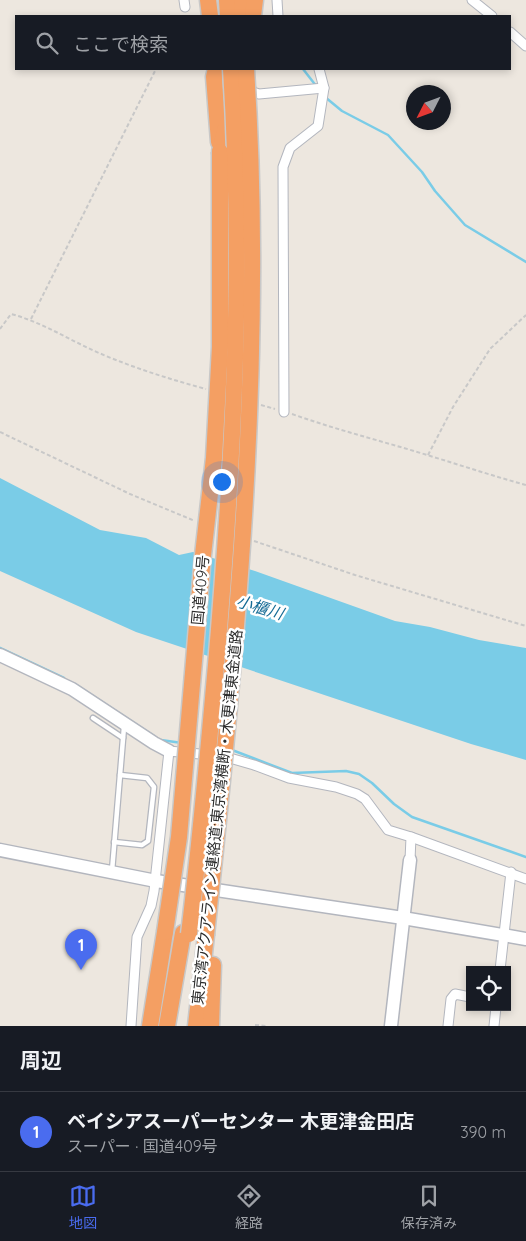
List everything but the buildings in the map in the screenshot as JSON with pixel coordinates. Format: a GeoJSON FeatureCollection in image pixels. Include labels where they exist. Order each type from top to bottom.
{"type":"FeatureCollection","features":[{"type":"Feature","properties":{"kind":"highway"},"geometry":{"type":"LineString","coordinates":[[208,0],[210,15]]}},
{"type":"Feature","properties":{"kind":"highway"},"geometry":{"type":"LineString","coordinates":[[227,0],[228,15]]}},
{"type":"Feature","properties":{"kind":"highway"},"geometry":{"type":"LineString","coordinates":[[242,0],[243,15]]}},
{"type":"Feature","properties":{"kind":"highway"},"geometry":{"type":"LineString","coordinates":[[253,15],[254,0]]}},
{"type":"Feature","properties":{"kind":"highway"},"geometry":{"type":"LineString","coordinates":[[259,0],[262,15]]}},
{"type":"Feature","properties":{"kind":"highway","name":"東京湾アクアライン連絡道;東京湾横断・木更津東金道路"},"geometry":{"type":"LineString","coordinates":[[207,852],[232,459],[236,345],[237,231],[231,70]]}},
{"type":"Feature","properties":{"kind":"highway","name":"国道409号"},"geometry":{"type":"LineString","coordinates":[[150,1026],[179,838],[203,555],[214,458],[220,347],[220,152],[215,72]]}},
{"type":"Feature","properties":{"kind":"highway","name":"東京湾アクアライン連絡道;東京湾横断・木更津東金道路"},"geometry":{"type":"LineString","coordinates":[[178,1026],[186,933],[207,852],[241,560],[250,390],[252,231],[249,73]]}},
{"type":"Feature","properties":{"kind":"highway","name":"国道409号"},"geometry":{"type":"LineString","coordinates":[[220,152],[225,130],[249,73]]}},
{"type":"Feature","properties":{"kind":"highway"},"geometry":{"type":"LineString","coordinates":[[207,852],[217,901],[210,936],[212,1026]]}},
{"type":"Feature","properties":{"kind":"highway"},"geometry":{"type":"LineString","coordinates":[[167,1026],[186,933]]}},
{"type":"Feature","properties":{"kind":"highway","name":"東京湾アクアライン連絡道;東京湾横断・木更津東金道路"},"geometry":{"type":"LineString","coordinates":[[196,1026],[210,936]]}},
{"type":"Feature","properties":{"kind":"street"},"geometry":{"type":"LineString","coordinates":[[277,0],[278,15]]}},
{"type":"Feature","properties":{"kind":"street"},"geometry":{"type":"LineString","coordinates":[[472,0],[491,15]]}},
{"type":"Feature","properties":{"kind":"street"},"geometry":{"type":"LineString","coordinates":[[511,33],[526,46]]}},
{"type":"Feature","properties":{"kind":"street"},"geometry":{"type":"LineString","coordinates":[[284,412],[283,167],[290,148],[318,126],[324,88],[319,70]]}},
{"type":"Feature","properties":{"kind":"street"},"geometry":{"type":"LineString","coordinates":[[249,73],[253,92],[259,94],[324,88]]}},
{"type":"Feature","properties":{"kind":"street"},"geometry":{"type":"LineString","coordinates":[[0,655],[72,689],[169,751],[228,757],[289,778],[336,787],[358,794],[365,799],[388,830],[511,872],[526,879]]}},
{"type":"Feature","properties":{"kind":"street"},"geometry":{"type":"LineString","coordinates":[[131,1026],[137,937],[151,906],[156,881],[169,751]]}},
{"type":"Feature","properties":{"kind":"street"},"geometry":{"type":"LineString","coordinates":[[392,1026],[411,837]]}},
{"type":"Feature","properties":{"kind":"street"},"geometry":{"type":"LineString","coordinates":[[0,850],[156,881],[403,918],[526,939]]}},
{"type":"Feature","properties":{"kind":"street"},"geometry":{"type":"LineString","coordinates":[[500,966],[511,872]]}},
{"type":"Feature","properties":{"kind":"street"},"geometry":{"type":"LineString","coordinates":[[448,1026],[451,998],[455,994],[466,996]]}},
{"type":"Feature","properties":{"kind":"street"},"geometry":{"type":"LineString","coordinates":[[494,1026],[496,1011]]}},
{"type":"Feature","properties":{"kind":"lane"},"geometry":{"type":"LineString","coordinates":[[93,718],[123,738]]}},
{"type":"Feature","properties":{"kind":"lane"},"geometry":{"type":"LineString","coordinates":[[111,872],[125,723]]}},
{"type":"Feature","properties":{"kind":"lane"},"geometry":{"type":"LineString","coordinates":[[114,842],[142,845],[148,841],[154,787],[147,778],[120,775]]}},
{"type":"Feature","properties":{"kind":"path"},"geometry":{"type":"LineString","coordinates":[[31,319],[155,70]]}},
{"type":"Feature","properties":{"kind":"path"},"geometry":{"type":"LineString","coordinates":[[0,329],[11,314],[31,319],[98,353],[213,391]]}},
{"type":"Feature","properties":{"kind":"path"},"geometry":{"type":"LineString","coordinates":[[428,455],[453,407],[490,349],[526,314]]}},
{"type":"Feature","properties":{"kind":"path"},"geometry":{"type":"LineString","coordinates":[[257,404],[337,430],[526,485]]}},
{"type":"Feature","properties":{"kind":"path"},"geometry":{"type":"LineString","coordinates":[[0,432],[130,494],[202,524]]}},
{"type":"Feature","properties":{"kind":"path"},"geometry":{"type":"LineString","coordinates":[[252,541],[355,575],[526,626]]}},
{"type":"Feature","properties":{"kind":"path"},"geometry":{"type":"LineString","coordinates":[[255,1025],[266,1026]]}},
{"type":"Feature","properties":{"kind":"water","name":"小櫃川"},"geometry":{"type":"Polygon","coordinates":[[[0,478],[100,530],[146,538],[179,555],[193,552],[255,571],[395,621],[430,627],[479,640],[526,648],[526,760],[471,744],[136,632],[0,571],[0,478]]]}},
{"type":"Feature","properties":{"kind":"waterway"},"geometry":{"type":"LineString","coordinates":[[304,70],[317,87]]}},
{"type":"Feature","properties":{"kind":"waterway"},"geometry":{"type":"LineString","coordinates":[[325,97],[342,111],[388,135],[422,172],[435,191],[465,225],[526,262]]}},
{"type":"Feature","properties":{"kind":"waterway"},"geometry":{"type":"LineString","coordinates":[[0,648],[64,678]]}},
{"type":"Feature","properties":{"kind":"waterway"},"geometry":{"type":"LineString","coordinates":[[75,684],[154,736]]}},
{"type":"Feature","properties":{"kind":"waterway"},"geometry":{"type":"LineString","coordinates":[[161,740],[182,743]]}},
{"type":"Feature","properties":{"kind":"waterway"},"geometry":{"type":"LineString","coordinates":[[232,750],[292,773],[346,771],[359,774],[412,817],[526,857]]}},
{"type":"Feature","properties":{"kind":"place","name":"ベイシアスーパーセンター 木更津金田店"},"geometry":{"type":"Point","coordinates":[81,970]}}]}
